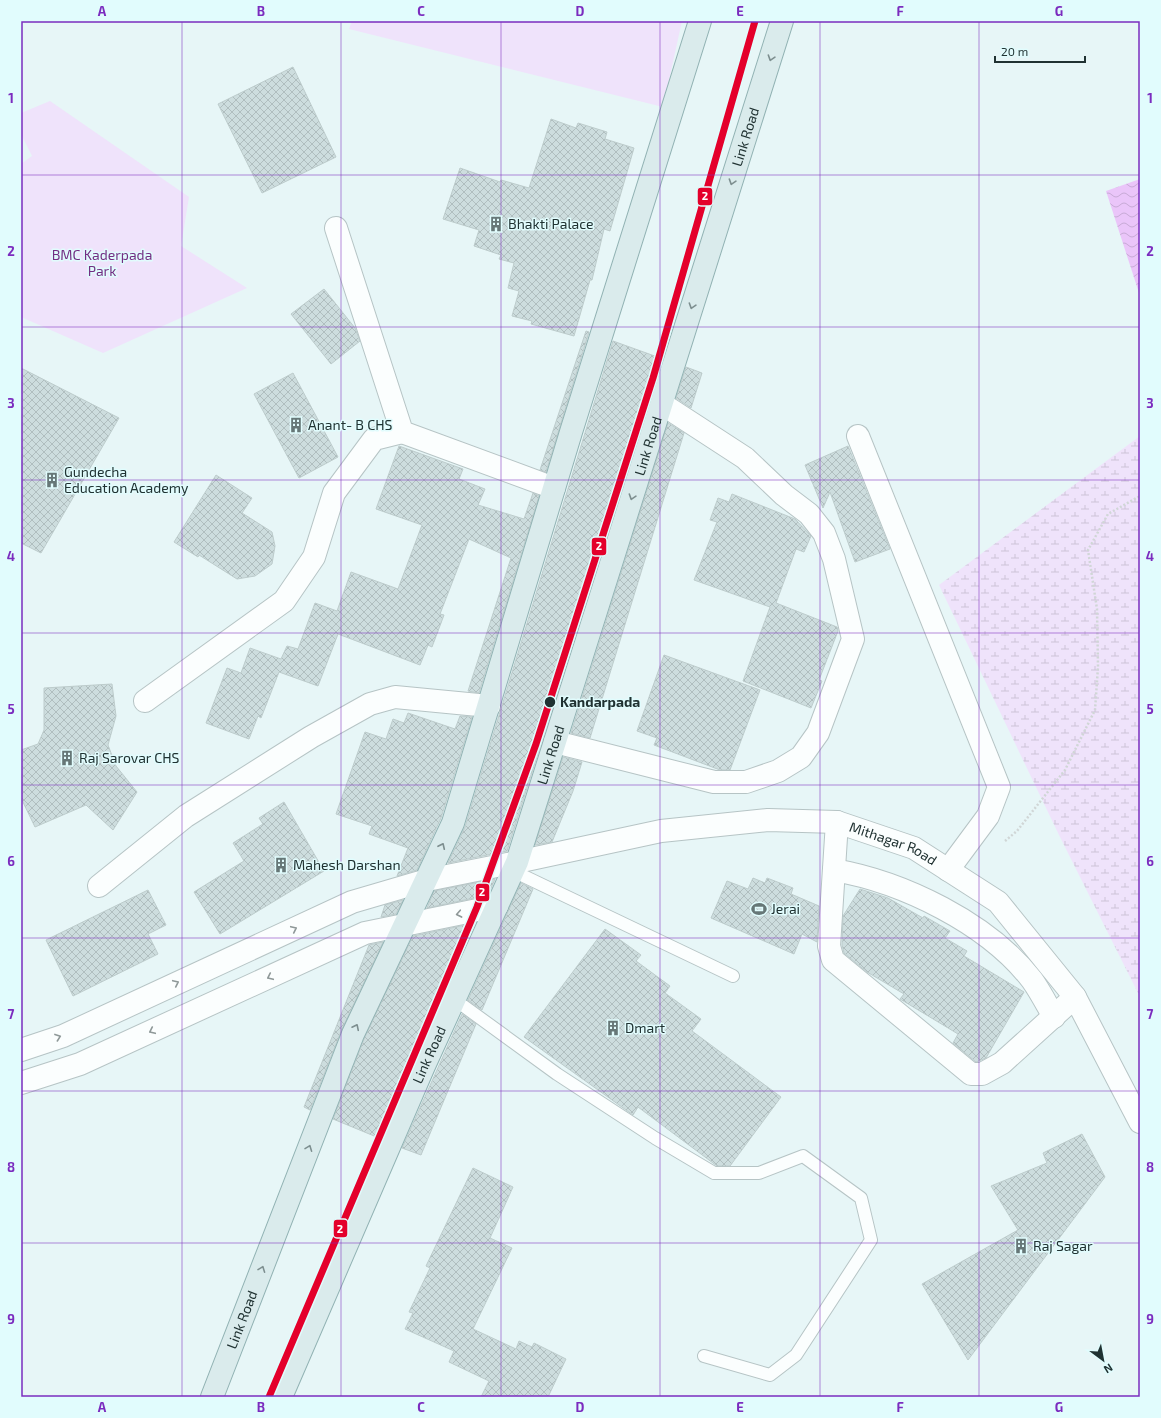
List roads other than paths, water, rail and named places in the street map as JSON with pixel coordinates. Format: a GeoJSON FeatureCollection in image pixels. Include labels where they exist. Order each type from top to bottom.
{"type":"FeatureCollection","features":[{"type":"Feature","properties":{"kind":"main road","name":"Link Road"},"geometry":{"type":"LineString","coordinates":[[212,1397],[353,1034],[453,823],[554,488],[700,21]]}},
{"type":"Feature","properties":{"kind":"main road","name":"Link Road"},"geometry":{"type":"LineString","coordinates":[[281,1397],[454,999],[515,866],[782,21]]}},
{"type":"Feature","properties":{"kind":"street"},"geometry":{"type":"LineString","coordinates":[[336,228],[402,432]]}},
{"type":"Feature","properties":{"kind":"street"},"geometry":{"type":"LineString","coordinates":[[555,742],[714,782],[746,782],[778,771],[801,757],[818,733],[853,639],[834,558],[824,533],[809,514],[784,495],[745,458],[662,404]]}},
{"type":"Feature","properties":{"kind":"street"},"geometry":{"type":"LineString","coordinates":[[146,701],[284,601],[314,558],[334,493],[374,439],[402,432],[554,488]]}},
{"type":"Feature","properties":{"kind":"street"},"geometry":{"type":"LineString","coordinates":[[858,436],[1000,787],[988,816],[948,870]]}},
{"type":"Feature","properties":{"kind":"street"},"geometry":{"type":"LineString","coordinates":[[99,886],[186,816],[311,737],[370,704],[395,697],[489,706]]}},
{"type":"Feature","properties":{"kind":"street","name":"Mithagar Road"},"geometry":{"type":"LineString","coordinates":[[21,1050],[63,1036],[352,902],[427,880],[515,866],[661,831],[768,820],[837,822],[914,848],[998,902],[1075,997],[1140,1122]]}},
{"type":"Feature","properties":{"kind":"street"},"geometry":{"type":"LineString","coordinates":[[837,822],[829,946],[833,960],[971,1074],[982,1074],[1002,1063],[1075,997]]}},
{"type":"Feature","properties":{"kind":"street"},"geometry":{"type":"LineString","coordinates":[[834,870],[863,875],[919,896],[950,912],[984,935],[1015,961],[1032,980],[1054,1017]]}},
{"type":"Feature","properties":{"kind":"street"},"geometry":{"type":"LineString","coordinates":[[21,1083],[80,1064],[365,933],[497,906]]}},
{"type":"Feature","properties":{"kind":"lane"},"geometry":{"type":"LineString","coordinates":[[515,866],[733,976]]}},
{"type":"Feature","properties":{"kind":"lane"},"geometry":{"type":"LineString","coordinates":[[454,999],[557,1074],[655,1138],[714,1172],[759,1173],[803,1156],[861,1198],[871,1240],[796,1355],[770,1375],[704,1356]]}},
{"type":"Feature","properties":{"kind":"water"},"geometry":{"type":"Polygon","coordinates":[[[1140,179],[1140,296],[1106,191],[1140,179]]]}},
{"type":"Feature","properties":{"kind":"place","name":"Bhakti Palace"},"geometry":{"type":"Point","coordinates":[496,224]}},
{"type":"Feature","properties":{"kind":"place","name":"Anant- B CHS"},"geometry":{"type":"Point","coordinates":[296,425]}},
{"type":"Feature","properties":{"kind":"place","name":"Gundecha Education Academy"},"geometry":{"type":"Point","coordinates":[52,480]}},
{"type":"Feature","properties":{"kind":"place","name":"Kandarpada"},"geometry":{"type":"Point","coordinates":[550,702]}},
{"type":"Feature","properties":{"kind":"place","name":"Raj Sarovar CHS"},"geometry":{"type":"Point","coordinates":[67,758]}},
{"type":"Feature","properties":{"kind":"place","name":"Mahesh Darshan"},"geometry":{"type":"Point","coordinates":[281,865]}},
{"type":"Feature","properties":{"kind":"place","name":"Jerai"},"geometry":{"type":"Point","coordinates":[759,909]}},
{"type":"Feature","properties":{"kind":"place","name":"Dmart"},"geometry":{"type":"Point","coordinates":[613,1028]}},
{"type":"Feature","properties":{"kind":"place","name":"Raj Sagar"},"geometry":{"type":"Point","coordinates":[1021,1246]}},
{"type":"Feature","properties":{"kind":"park label","name":"BMC Kaderpada Park"},"geometry":{"type":"Point","coordinates":[102,264]}}]}
